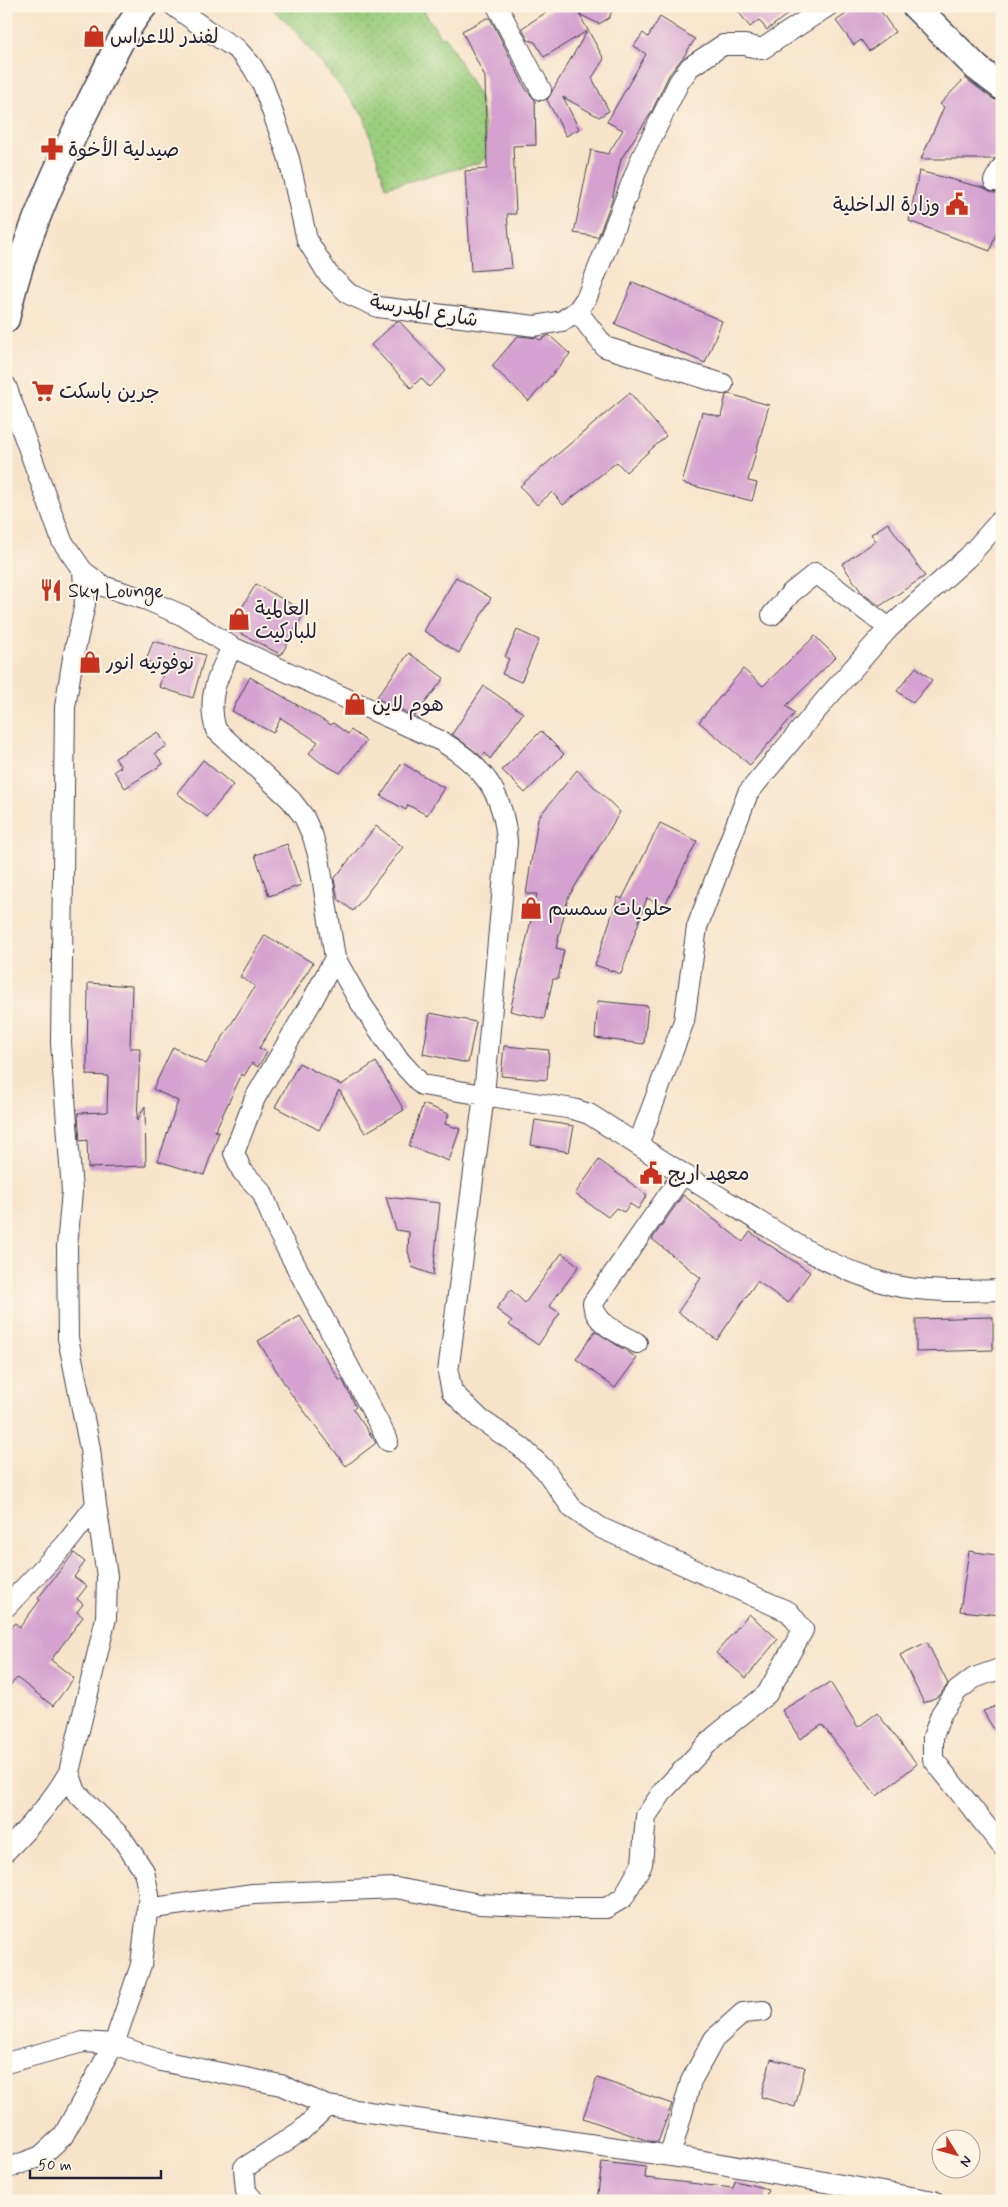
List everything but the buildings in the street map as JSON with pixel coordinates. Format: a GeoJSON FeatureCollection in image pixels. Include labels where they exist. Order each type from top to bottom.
{"type":"FeatureCollection","features":[{"type":"Feature","properties":{"kind":"street"},"geometry":{"type":"LineString","coordinates":[[6,320],[12,276],[76,132],[132,20],[144,6]]}},
{"type":"Feature","properties":{"kind":"street","name":"شارع المدرسة"},"geometry":{"type":"LineString","coordinates":[[174,6],[237,49],[252,66],[262,86],[289,159],[307,240],[328,274],[349,294],[378,306],[535,326],[562,321],[577,311],[588,298],[645,151],[670,99],[690,66],[723,46],[745,46],[762,49],[828,6]]}},
{"type":"Feature","properties":{"kind":"street"},"geometry":{"type":"LineString","coordinates":[[497,6],[541,90]]}},
{"type":"Feature","properties":{"kind":"street"},"geometry":{"type":"LineString","coordinates":[[915,6],[977,68],[1002,87]]}},
{"type":"Feature","properties":{"kind":"street"},"geometry":{"type":"LineString","coordinates":[[577,311],[605,347],[723,384]]}},
{"type":"Feature","properties":{"kind":"street"},"geometry":{"type":"LineString","coordinates":[[6,386],[62,541],[83,571],[103,586],[147,600],[184,616],[232,647],[441,741],[457,751],[472,764],[489,783],[500,801],[506,819],[507,842],[484,1095],[448,1372],[452,1392],[480,1419],[521,1447],[545,1470],[572,1508],[601,1528],[789,1612],[803,1630],[767,1694],[714,1737],[660,1796],[646,1816],[642,1864],[623,1898],[606,1908],[479,1904],[396,1888],[253,1894],[147,1909]]}},
{"type":"Feature","properties":{"kind":"street"},"geometry":{"type":"LineString","coordinates":[[638,1145],[684,1021],[697,927],[748,794],[826,699],[889,628],[968,557],[1002,519]]}},
{"type":"Feature","properties":{"kind":"street"},"geometry":{"type":"LineString","coordinates":[[6,1851],[41,1813],[58,1791],[69,1772],[106,1618],[107,1576],[90,1448],[68,1338],[67,1248],[72,1191],[61,1043],[65,707],[85,604],[83,571]]}},
{"type":"Feature","properties":{"kind":"street"},"geometry":{"type":"LineString","coordinates":[[772,615],[791,593],[816,573],[889,628]]}},
{"type":"Feature","properties":{"kind":"street"},"geometry":{"type":"LineString","coordinates":[[232,647],[221,670],[212,698],[212,716],[216,730],[291,800],[304,817],[313,837],[319,858],[335,958],[385,1041],[416,1080],[429,1087],[573,1109],[588,1114],[788,1240],[832,1264],[861,1275],[892,1285],[930,1290],[1002,1290]]}},
{"type":"Feature","properties":{"kind":"street"},"geometry":{"type":"LineString","coordinates":[[335,958],[312,1002],[259,1091],[234,1153],[242,1171],[262,1192],[277,1230],[388,1441]]}},
{"type":"Feature","properties":{"kind":"street"},"geometry":{"type":"LineString","coordinates":[[637,1343],[600,1321],[594,1312],[593,1303],[683,1174]]}},
{"type":"Feature","properties":{"kind":"street"},"geometry":{"type":"LineString","coordinates":[[6,1607],[65,1545],[96,1504]]}},
{"type":"Feature","properties":{"kind":"street"},"geometry":{"type":"LineString","coordinates":[[1002,1668],[974,1678],[957,1691],[941,1714],[933,1737],[933,1759],[1002,1846]]}},
{"type":"Feature","properties":{"kind":"street"},"geometry":{"type":"LineString","coordinates":[[6,2169],[41,2156],[63,2136],[114,2044],[141,1965],[149,1896],[144,1871],[121,1837],[76,1792],[69,1772]]}},
{"type":"Feature","properties":{"kind":"street"},"geometry":{"type":"LineString","coordinates":[[41,1813],[65,1805],[80,1807],[96,1813]]}},
{"type":"Feature","properties":{"kind":"street"},"geometry":{"type":"LineString","coordinates":[[670,2156],[691,2081],[714,2039],[743,2013],[763,2011]]}},
{"type":"Feature","properties":{"kind":"street"},"geometry":{"type":"LineString","coordinates":[[6,2063],[83,2042],[114,2044],[161,2061],[281,2085],[327,2106],[670,2156],[934,2201]]}},
{"type":"Feature","properties":{"kind":"street"},"geometry":{"type":"LineString","coordinates":[[254,2201],[246,2191],[244,2168],[301,2131],[327,2106]]}},
{"type":"Feature","properties":{"kind":"green space"},"geometry":{"type":"Polygon","coordinates":[[[269,6],[421,6],[441,38],[445,36],[480,98],[488,156],[483,162],[386,187],[364,116],[289,24],[269,6]]]}},
{"type":"Feature","properties":{"kind":"place","name":"لفندر للاعراس"},"geometry":{"type":"Point","coordinates":[94,36]}},
{"type":"Feature","properties":{"kind":"place","name":"صيدلية الأخوة"},"geometry":{"type":"Point","coordinates":[52,149]}},
{"type":"Feature","properties":{"kind":"place","name":"وزارة الداخلية"},"geometry":{"type":"Point","coordinates":[957,204]}},
{"type":"Feature","properties":{"kind":"place","name":"جرين باسكت"},"geometry":{"type":"Point","coordinates":[43,391]}},
{"type":"Feature","properties":{"kind":"place","name":"Sky Lounge"},"geometry":{"type":"Point","coordinates":[51,590]}},
{"type":"Feature","properties":{"kind":"place","name":"العالمية للباركيت"},"geometry":{"type":"Point","coordinates":[239,619]}},
{"type":"Feature","properties":{"kind":"place","name":"نوفوتيه انور"},"geometry":{"type":"Point","coordinates":[90,662]}},
{"type":"Feature","properties":{"kind":"place","name":"هوم لاين"},"geometry":{"type":"Point","coordinates":[355,704]}},
{"type":"Feature","properties":{"kind":"place","name":"حلويات سمسم"},"geometry":{"type":"Point","coordinates":[531,908]}},
{"type":"Feature","properties":{"kind":"place","name":"معهد اريج"},"geometry":{"type":"Point","coordinates":[651,1173]}}]}
